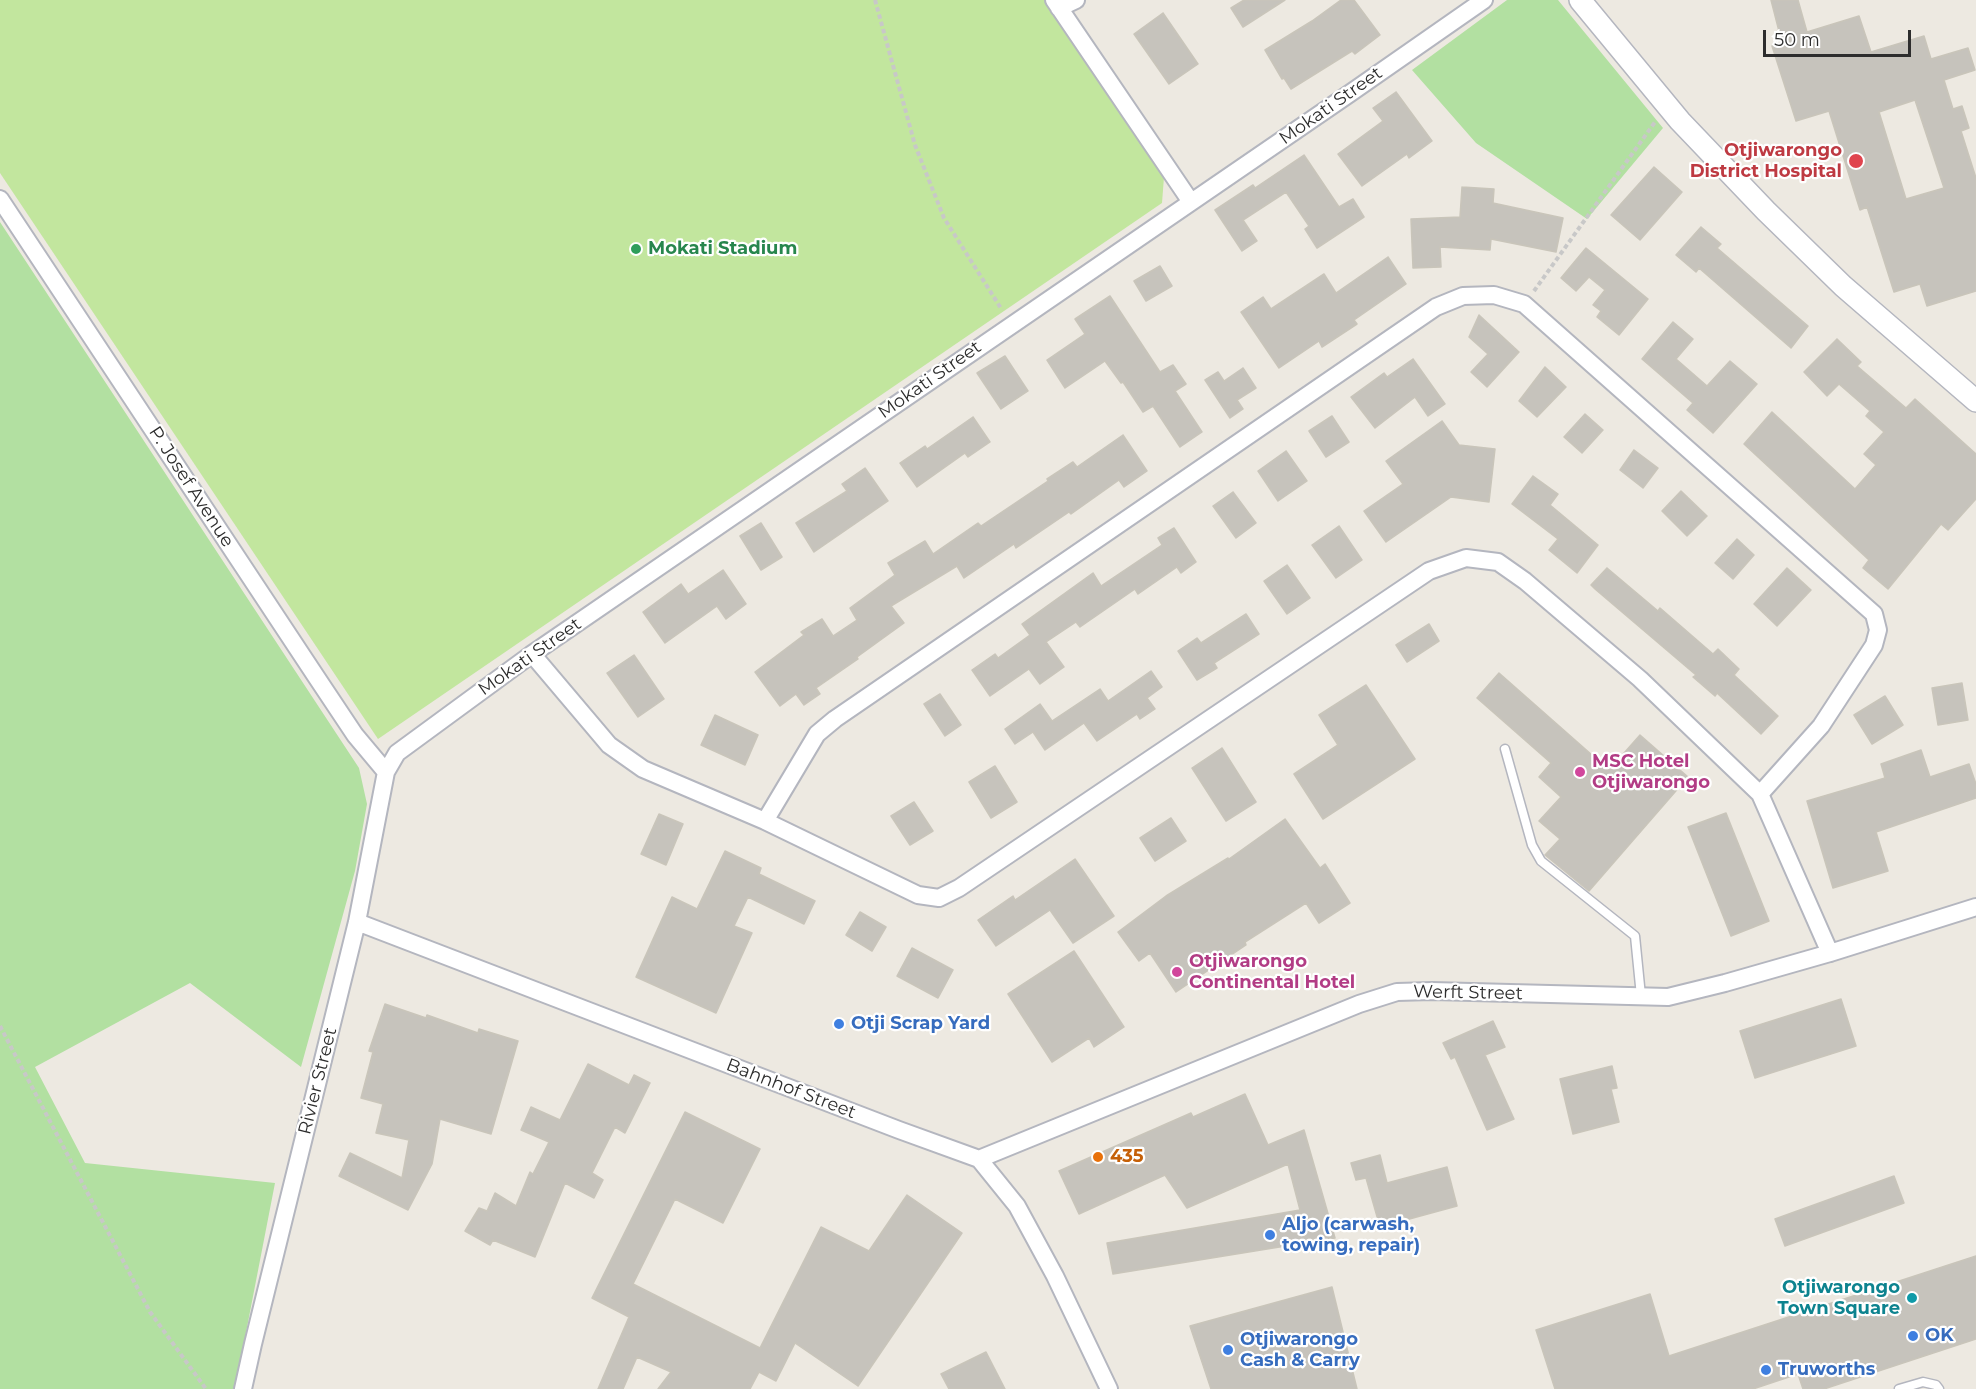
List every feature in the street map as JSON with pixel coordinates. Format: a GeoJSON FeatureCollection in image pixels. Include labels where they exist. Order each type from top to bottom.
{"type":"FeatureCollection","features":[{"type":"Feature","properties":{"kind":"street"},"geometry":{"type":"LineString","coordinates":[[1076,0],[1056,4],[1191,202]]}},
{"type":"Feature","properties":{"kind":"street","name":"Mokati Street"},"geometry":{"type":"LineString","coordinates":[[386,772],[397,753],[532,654],[1484,0]]}},
{"type":"Feature","properties":{"kind":"street"},"geometry":{"type":"LineString","coordinates":[[1580,0],[1667,105],[1766,211],[1843,286],[1976,401]]}},
{"type":"Feature","properties":{"kind":"street","name":"P. Josef Avenue"},"geometry":{"type":"LineString","coordinates":[[0,199],[355,735],[386,772]]}},
{"type":"Feature","properties":{"kind":"street"},"geometry":{"type":"LineString","coordinates":[[765,821],[817,734],[835,719],[1436,307],[1462,296],[1494,296],[1524,304],[1875,614],[1878,630],[1874,645],[1821,726],[1760,794]]}},
{"type":"Feature","properties":{"kind":"street"},"geometry":{"type":"LineString","coordinates":[[532,654],[609,745],[643,769],[765,821],[918,896],[939,898],[959,888],[1430,571],[1466,558],[1498,562],[1525,581],[1640,679],[1760,794],[1830,953]]}},
{"type":"Feature","properties":{"kind":"street","name":"Rivier Street"},"geometry":{"type":"LineString","coordinates":[[243,1389],[357,922],[386,772]]}},
{"type":"Feature","properties":{"kind":"street","name":"Werft Street"},"geometry":{"type":"LineString","coordinates":[[979,1159],[1359,1004],[1397,992],[1668,997],[1725,984],[1830,953],[1976,906]]}},
{"type":"Feature","properties":{"kind":"street","name":"Bahnhof Street"},"geometry":{"type":"LineString","coordinates":[[357,922],[979,1159]]}},
{"type":"Feature","properties":{"kind":"street"},"geometry":{"type":"LineString","coordinates":[[979,1159],[1017,1206],[1055,1276],[1109,1389]]}},
{"type":"Feature","properties":{"kind":"lane"},"geometry":{"type":"LineString","coordinates":[[1505,749],[1532,845],[1541,861],[1635,936],[1641,996]]}},
{"type":"Feature","properties":{"kind":"lane"},"geometry":{"type":"LineString","coordinates":[[1899,1389],[1923,1382],[1936,1385],[1939,1389]]}},
{"type":"Feature","properties":{"kind":"path"},"geometry":{"type":"LineString","coordinates":[[875,0],[915,145],[944,218],[1011,324]]}},
{"type":"Feature","properties":{"kind":"path"},"geometry":{"type":"LineString","coordinates":[[1524,304],[1667,105]]}},
{"type":"Feature","properties":{"kind":"path"},"geometry":{"type":"LineString","coordinates":[[0,1026],[150,1312],[206,1389]]}},
{"type":"Feature","properties":{"kind":"green space"},"geometry":{"type":"Polygon","coordinates":[[[0,0],[1045,0],[1164,177],[1162,203],[378,739],[0,173],[0,0]]]}},
{"type":"Feature","properties":{"kind":"green space"},"geometry":{"type":"Polygon","coordinates":[[[1507,0],[1558,0],[1663,128],[1587,219],[1476,143],[1412,70],[1507,0]]]}},
{"type":"Feature","properties":{"kind":"green space"},"geometry":{"type":"Polygon","coordinates":[[[0,222],[359,768],[367,804],[355,871],[301,1067],[190,983],[35,1067],[85,1163],[275,1183],[235,1389],[0,1389],[0,222]]]}},
{"type":"Feature","properties":{"kind":"building"},"geometry":{"type":"Polygon","coordinates":[[[1244,0],[1285,0],[1243,27],[1231,8],[1244,0]]]}},
{"type":"Feature","properties":{"kind":"building"},"geometry":{"type":"Polygon","coordinates":[[[1341,0],[1354,0],[1380,35],[1355,54],[1352,51],[1291,89],[1284,78],[1282,79],[1265,50],[1341,0]]]}},
{"type":"Feature","properties":{"kind":"building"},"geometry":{"type":"Polygon","coordinates":[[[1771,0],[1798,0],[1807,32],[1859,16],[1871,52],[1924,36],[1931,59],[1968,48],[1975,70],[1944,80],[1953,109],[1962,106],[1969,128],[1961,131],[1976,178],[1976,291],[1927,306],[1920,284],[1894,292],[1867,207],[1860,210],[1829,111],[1796,121],[1772,46],[1782,43],[1771,0]],[[1915,100],[1879,112],[1906,199],[1944,188],[1915,100]]]}},
{"type":"Feature","properties":{"kind":"building"},"geometry":{"type":"Polygon","coordinates":[[[1163,13],[1198,64],[1169,84],[1134,34],[1163,13]]]}},
{"type":"Feature","properties":{"kind":"building"},"geometry":{"type":"Polygon","coordinates":[[[1396,92],[1432,141],[1409,158],[1407,154],[1362,186],[1338,154],[1383,121],[1373,108],[1396,92]]]}},
{"type":"Feature","properties":{"kind":"building"},"geometry":{"type":"Polygon","coordinates":[[[1304,155],[1339,207],[1353,199],[1364,217],[1317,248],[1305,229],[1309,226],[1286,192],[1243,220],[1257,241],[1242,251],[1215,210],[1253,185],[1255,188],[1304,155]]]}},
{"type":"Feature","properties":{"kind":"building"},"geometry":{"type":"Polygon","coordinates":[[[1654,167],[1682,192],[1640,240],[1611,215],[1654,167]]]}},
{"type":"Feature","properties":{"kind":"building"},"geometry":{"type":"Polygon","coordinates":[[[1462,187],[1494,189],[1493,203],[1563,218],[1556,252],[1491,239],[1490,250],[1440,247],[1441,267],[1413,268],[1411,219],[1460,217],[1462,187]]]}},
{"type":"Feature","properties":{"kind":"building"},"geometry":{"type":"Polygon","coordinates":[[[1701,227],[1721,244],[1717,248],[1808,326],[1791,348],[1699,268],[1696,272],[1676,255],[1701,227]]]}},
{"type":"Feature","properties":{"kind":"building"},"geometry":{"type":"Polygon","coordinates":[[[1586,248],[1648,299],[1619,335],[1597,317],[1601,311],[1593,305],[1605,290],[1589,277],[1576,291],[1561,278],[1586,248]]]}},
{"type":"Feature","properties":{"kind":"building"},"geometry":{"type":"Polygon","coordinates":[[[1388,257],[1406,284],[1354,320],[1357,324],[1322,347],[1319,341],[1279,368],[1241,312],[1263,297],[1271,309],[1324,274],[1336,293],[1388,257]]]}},
{"type":"Feature","properties":{"kind":"building"},"geometry":{"type":"Polygon","coordinates":[[[1160,266],[1172,286],[1146,301],[1134,281],[1160,266]]]}},
{"type":"Feature","properties":{"kind":"building"},"geometry":{"type":"Polygon","coordinates":[[[1110,296],[1160,372],[1173,365],[1186,384],[1175,391],[1202,432],[1180,447],[1153,406],[1143,412],[1123,382],[1121,383],[1105,361],[1065,388],[1047,360],[1085,334],[1075,319],[1110,296]]]}},
{"type":"Feature","properties":{"kind":"building"},"geometry":{"type":"Polygon","coordinates":[[[1479,315],[1519,352],[1487,387],[1471,372],[1488,354],[1469,337],[1479,315]]]}},
{"type":"Feature","properties":{"kind":"building"},"geometry":{"type":"Polygon","coordinates":[[[1673,322],[1693,339],[1676,359],[1707,386],[1730,361],[1757,384],[1713,433],[1687,410],[1693,403],[1642,359],[1673,322]]]}},
{"type":"Feature","properties":{"kind":"building"},"geometry":{"type":"Polygon","coordinates":[[[1837,339],[1861,362],[1857,366],[1906,408],[1915,399],[1976,454],[1976,499],[1948,530],[1941,524],[1888,589],[1863,568],[1869,560],[1744,444],[1772,412],[1855,489],[1876,465],[1864,454],[1884,432],[1866,416],[1870,411],[1839,384],[1827,396],[1804,372],[1837,339]]]}},
{"type":"Feature","properties":{"kind":"building"},"geometry":{"type":"Polygon","coordinates":[[[1005,356],[1028,391],[1001,409],[977,373],[1005,356]]]}},
{"type":"Feature","properties":{"kind":"building"},"geometry":{"type":"Polygon","coordinates":[[[1413,359],[1445,404],[1428,416],[1415,397],[1375,428],[1351,397],[1384,373],[1387,377],[1413,359]]]}},
{"type":"Feature","properties":{"kind":"building"},"geometry":{"type":"Polygon","coordinates":[[[1545,367],[1566,387],[1537,417],[1519,401],[1545,367]]]}},
{"type":"Feature","properties":{"kind":"building"},"geometry":{"type":"Polygon","coordinates":[[[1243,368],[1256,388],[1237,400],[1243,409],[1230,418],[1205,380],[1218,372],[1224,381],[1243,368]]]}},
{"type":"Feature","properties":{"kind":"building"},"geometry":{"type":"Polygon","coordinates":[[[1585,414],[1603,430],[1582,453],[1564,437],[1585,414]]]}},
{"type":"Feature","properties":{"kind":"building"},"geometry":{"type":"Polygon","coordinates":[[[1332,416],[1349,442],[1326,457],[1309,431],[1332,416]]]}},
{"type":"Feature","properties":{"kind":"building"},"geometry":{"type":"Polygon","coordinates":[[[973,417],[990,442],[968,457],[965,453],[917,487],[900,463],[925,446],[927,449],[973,417]]]}},
{"type":"Feature","properties":{"kind":"building"},"geometry":{"type":"Polygon","coordinates":[[[1442,421],[1459,445],[1495,449],[1489,502],[1451,497],[1386,542],[1364,511],[1403,484],[1386,461],[1442,421]]]}},
{"type":"Feature","properties":{"kind":"building"},"geometry":{"type":"Polygon","coordinates":[[[1123,435],[1147,471],[1124,487],[1119,480],[1071,514],[1069,512],[1016,548],[1014,544],[964,578],[957,566],[891,606],[904,623],[816,688],[820,694],[804,705],[796,694],[780,706],[755,672],[804,635],[801,632],[822,619],[833,636],[857,620],[850,608],[895,575],[888,563],[925,541],[933,554],[978,523],[981,526],[1073,462],[1077,467],[1123,435]]]}},
{"type":"Feature","properties":{"kind":"building"},"geometry":{"type":"Polygon","coordinates":[[[1634,450],[1658,468],[1643,488],[1620,470],[1634,450]]]}},
{"type":"Feature","properties":{"kind":"building"},"geometry":{"type":"Polygon","coordinates":[[[1286,451],[1307,481],[1278,501],[1258,471],[1286,451]]]}},
{"type":"Feature","properties":{"kind":"building"},"geometry":{"type":"Polygon","coordinates":[[[865,468],[888,501],[814,552],[796,523],[847,491],[842,484],[865,468]]]}},
{"type":"Feature","properties":{"kind":"building"},"geometry":{"type":"Polygon","coordinates":[[[1533,476],[1558,494],[1550,505],[1598,545],[1577,573],[1549,550],[1558,539],[1512,504],[1533,476]]]}},
{"type":"Feature","properties":{"kind":"building"},"geometry":{"type":"Polygon","coordinates":[[[1681,491],[1707,516],[1687,536],[1662,511],[1681,491]]]}},
{"type":"Feature","properties":{"kind":"building"},"geometry":{"type":"Polygon","coordinates":[[[1233,492],[1256,523],[1236,538],[1213,506],[1233,492]]]}},
{"type":"Feature","properties":{"kind":"building"},"geometry":{"type":"Polygon","coordinates":[[[761,523],[782,557],[761,570],[740,536],[761,523]]]}},
{"type":"Feature","properties":{"kind":"building"},"geometry":{"type":"Polygon","coordinates":[[[1339,526],[1362,560],[1336,578],[1312,545],[1339,526]]]}},
{"type":"Feature","properties":{"kind":"building"},"geometry":{"type":"Polygon","coordinates":[[[1174,528],[1196,562],[1181,573],[1177,567],[1138,594],[1135,589],[1080,627],[1076,622],[1046,642],[1064,667],[1040,684],[1029,669],[990,696],[972,670],[995,654],[998,658],[1030,635],[1022,624],[1093,573],[1101,586],[1162,545],[1158,538],[1174,528]]]}},
{"type":"Feature","properties":{"kind":"building"},"geometry":{"type":"Polygon","coordinates":[[[1737,539],[1754,555],[1733,579],[1715,563],[1737,539]]]}},
{"type":"Feature","properties":{"kind":"building"},"geometry":{"type":"Polygon","coordinates":[[[1287,565],[1310,598],[1287,614],[1264,581],[1287,565]]]}},
{"type":"Feature","properties":{"kind":"building"},"geometry":{"type":"Polygon","coordinates":[[[1607,568],[1658,611],[1660,608],[1713,654],[1718,649],[1739,669],[1734,675],[1778,716],[1761,734],[1717,693],[1715,696],[1693,677],[1696,675],[1591,585],[1607,568]]]}},
{"type":"Feature","properties":{"kind":"building"},"geometry":{"type":"Polygon","coordinates":[[[1787,568],[1811,590],[1777,626],[1754,604],[1787,568]]]}},
{"type":"Feature","properties":{"kind":"building"},"geometry":{"type":"Polygon","coordinates":[[[723,570],[746,604],[726,619],[717,606],[665,643],[643,612],[681,584],[688,594],[723,570]]]}},
{"type":"Feature","properties":{"kind":"building"},"geometry":{"type":"Polygon","coordinates":[[[1246,614],[1259,634],[1214,663],[1217,668],[1197,680],[1178,651],[1197,638],[1201,643],[1246,614]]]}},
{"type":"Feature","properties":{"kind":"building"},"geometry":{"type":"Polygon","coordinates":[[[1429,624],[1439,641],[1407,662],[1396,645],[1429,624]]]}},
{"type":"Feature","properties":{"kind":"building"},"geometry":{"type":"Polygon","coordinates":[[[634,655],[664,699],[638,717],[607,673],[634,655]]]}},
{"type":"Feature","properties":{"kind":"building"},"geometry":{"type":"Polygon","coordinates":[[[1151,671],[1162,687],[1147,698],[1155,709],[1140,719],[1137,714],[1097,741],[1084,723],[1045,750],[1033,732],[1015,744],[1005,729],[1040,704],[1052,721],[1100,689],[1108,701],[1151,671]]]}},
{"type":"Feature","properties":{"kind":"building"},"geometry":{"type":"Polygon","coordinates":[[[1499,673],[1609,770],[1640,735],[1688,777],[1589,891],[1545,855],[1560,839],[1539,821],[1561,797],[1539,777],[1551,763],[1477,698],[1499,673]]]}},
{"type":"Feature","properties":{"kind":"building"},"geometry":{"type":"Polygon","coordinates":[[[1962,683],[1968,720],[1938,725],[1932,688],[1962,683]]]}},
{"type":"Feature","properties":{"kind":"building"},"geometry":{"type":"Polygon","coordinates":[[[1366,685],[1415,759],[1323,819],[1294,774],[1338,745],[1319,715],[1366,685]]]}},
{"type":"Feature","properties":{"kind":"building"},"geometry":{"type":"Polygon","coordinates":[[[940,694],[961,725],[945,736],[924,704],[940,694]]]}},
{"type":"Feature","properties":{"kind":"building"},"geometry":{"type":"Polygon","coordinates":[[[1885,696],[1903,725],[1872,744],[1854,715],[1885,696]]]}},
{"type":"Feature","properties":{"kind":"building"},"geometry":{"type":"Polygon","coordinates":[[[715,715],[758,735],[745,765],[701,745],[715,715]]]}},
{"type":"Feature","properties":{"kind":"building"},"geometry":{"type":"Polygon","coordinates":[[[1222,748],[1256,802],[1226,821],[1192,768],[1222,748]]]}},
{"type":"Feature","properties":{"kind":"building"},"geometry":{"type":"Polygon","coordinates":[[[1921,750],[1930,777],[1969,764],[1976,784],[1976,798],[1876,832],[1888,871],[1833,888],[1807,801],[1885,778],[1881,764],[1921,750]]]}},
{"type":"Feature","properties":{"kind":"building"},"geometry":{"type":"Polygon","coordinates":[[[995,766],[1017,802],[991,818],[969,782],[995,766]]]}},
{"type":"Feature","properties":{"kind":"building"},"geometry":{"type":"Polygon","coordinates":[[[914,802],[933,831],[910,845],[891,816],[914,802]]]}},
{"type":"Feature","properties":{"kind":"building"},"geometry":{"type":"Polygon","coordinates":[[[1726,813],[1769,921],[1731,936],[1688,827],[1726,813]]]}},
{"type":"Feature","properties":{"kind":"building"},"geometry":{"type":"Polygon","coordinates":[[[659,814],[683,824],[666,865],[641,854],[659,814]]]}},
{"type":"Feature","properties":{"kind":"building"},"geometry":{"type":"Polygon","coordinates":[[[1171,818],[1186,841],[1155,861],[1140,838],[1171,818]]]}},
{"type":"Feature","properties":{"kind":"building"},"geometry":{"type":"Polygon","coordinates":[[[1285,819],[1320,868],[1325,864],[1350,903],[1319,923],[1306,903],[1245,942],[1246,945],[1176,992],[1150,953],[1139,961],[1118,932],[1166,896],[1229,859],[1285,819]]]}},
{"type":"Feature","properties":{"kind":"building"},"geometry":{"type":"Polygon","coordinates":[[[725,851],[761,868],[759,874],[815,901],[804,924],[748,897],[734,926],[752,933],[716,1013],[636,977],[672,897],[697,909],[725,851]]]}},
{"type":"Feature","properties":{"kind":"building"},"geometry":{"type":"Polygon","coordinates":[[[1075,859],[1114,916],[1073,943],[1050,910],[996,946],[978,920],[1013,896],[1015,900],[1075,859]]]}},
{"type":"Feature","properties":{"kind":"building"},"geometry":{"type":"Polygon","coordinates":[[[860,912],[886,927],[872,951],[846,935],[860,912]]]}},
{"type":"Feature","properties":{"kind":"building"},"geometry":{"type":"Polygon","coordinates":[[[912,948],[953,970],[938,998],[897,976],[912,948]]]}},
{"type":"Feature","properties":{"kind":"building"},"geometry":{"type":"Polygon","coordinates":[[[1074,951],[1124,1027],[1094,1047],[1089,1038],[1052,1062],[1008,994],[1074,951]]]}},
{"type":"Feature","properties":{"kind":"building"},"geometry":{"type":"Polygon","coordinates":[[[1841,999],[1856,1046],[1755,1078],[1740,1031],[1841,999]]]}},
{"type":"Feature","properties":{"kind":"building"},"geometry":{"type":"Polygon","coordinates":[[[385,1004],[426,1018],[427,1015],[478,1033],[479,1029],[518,1041],[491,1134],[440,1119],[432,1164],[408,1210],[339,1176],[350,1153],[402,1178],[409,1140],[376,1133],[383,1104],[361,1098],[373,1052],[369,1051],[385,1004]]]}},
{"type":"Feature","properties":{"kind":"building"},"geometry":{"type":"Polygon","coordinates":[[[1493,1021],[1505,1047],[1485,1055],[1514,1119],[1487,1130],[1455,1057],[1451,1059],[1443,1043],[1493,1021]]]}},
{"type":"Feature","properties":{"kind":"building"},"geometry":{"type":"Polygon","coordinates":[[[588,1064],[629,1085],[634,1075],[650,1083],[625,1133],[615,1127],[592,1173],[603,1180],[594,1198],[565,1183],[535,1257],[493,1240],[490,1245],[465,1231],[479,1208],[487,1211],[495,1193],[516,1206],[530,1172],[533,1174],[549,1142],[521,1130],[531,1107],[560,1120],[588,1064]]]}},
{"type":"Feature","properties":{"kind":"building"},"geometry":{"type":"Polygon","coordinates":[[[1612,1066],[1617,1088],[1611,1089],[1619,1122],[1573,1134],[1560,1079],[1612,1066]]]}},
{"type":"Feature","properties":{"kind":"building"},"geometry":{"type":"Polygon","coordinates":[[[1245,1094],[1268,1145],[1304,1130],[1335,1238],[1113,1274],[1107,1243],[1300,1210],[1288,1164],[1187,1208],[1165,1175],[1079,1214],[1059,1171],[1191,1113],[1193,1117],[1245,1094]]]}},
{"type":"Feature","properties":{"kind":"building"},"geometry":{"type":"Polygon","coordinates":[[[685,1112],[760,1149],[723,1223],[675,1199],[633,1284],[760,1348],[821,1227],[869,1251],[907,1195],[962,1233],[858,1386],[795,1343],[776,1381],[759,1372],[750,1389],[658,1389],[671,1372],[637,1357],[623,1389],[598,1389],[629,1317],[592,1298],[685,1112]]]}},
{"type":"Feature","properties":{"kind":"building"},"geometry":{"type":"Polygon","coordinates":[[[1380,1155],[1387,1183],[1447,1167],[1457,1206],[1380,1227],[1366,1178],[1356,1180],[1351,1163],[1380,1155]]]}},
{"type":"Feature","properties":{"kind":"building"},"geometry":{"type":"Polygon","coordinates":[[[1894,1176],[1904,1203],[1785,1246],[1775,1219],[1894,1176]]]}},
{"type":"Feature","properties":{"kind":"building","name":"Otjiwarongo Town Square"},"geometry":{"type":"Polygon","coordinates":[[[1976,1256],[1976,1339],[1824,1389],[1803,1389],[1798,1374],[1753,1389],[1555,1389],[1536,1330],[1650,1294],[1669,1356],[1976,1256]]]}},
{"type":"Feature","properties":{"kind":"building"},"geometry":{"type":"Polygon","coordinates":[[[1332,1287],[1357,1389],[1211,1389],[1190,1326],[1332,1287]]]}},
{"type":"Feature","properties":{"kind":"building"},"geometry":{"type":"Polygon","coordinates":[[[986,1352],[1005,1389],[949,1389],[941,1374],[986,1352]]]}},
{"type":"Feature","properties":{"kind":"place","name":"Otjiwarongo District Hospital"},"geometry":{"type":"Point","coordinates":[1856,161]}},
{"type":"Feature","properties":{"kind":"place","name":"Mokati Stadium"},"geometry":{"type":"Point","coordinates":[636,249]}},
{"type":"Feature","properties":{"kind":"place","name":"MSC Hotel Otjiwarongo"},"geometry":{"type":"Point","coordinates":[1580,772]}},
{"type":"Feature","properties":{"kind":"place","name":"Otjiwarongo Continental Hotel"},"geometry":{"type":"Point","coordinates":[1177,972]}},
{"type":"Feature","properties":{"kind":"place","name":"Otji Scrap Yard"},"geometry":{"type":"Point","coordinates":[839,1024]}},
{"type":"Feature","properties":{"kind":"place","name":"435"},"geometry":{"type":"Point","coordinates":[1098,1157]}},
{"type":"Feature","properties":{"kind":"place","name":"Aljo (carwash, towing, repair)"},"geometry":{"type":"Point","coordinates":[1270,1235]}},
{"type":"Feature","properties":{"kind":"place","name":"Otjiwarongo Town Square"},"geometry":{"type":"Point","coordinates":[1912,1298]}},
{"type":"Feature","properties":{"kind":"place","name":"OK"},"geometry":{"type":"Point","coordinates":[1913,1336]}},
{"type":"Feature","properties":{"kind":"place","name":"Otjiwarongo Cash & Carry"},"geometry":{"type":"Point","coordinates":[1228,1350]}},
{"type":"Feature","properties":{"kind":"place","name":"Truworths"},"geometry":{"type":"Point","coordinates":[1766,1370]}}]}
